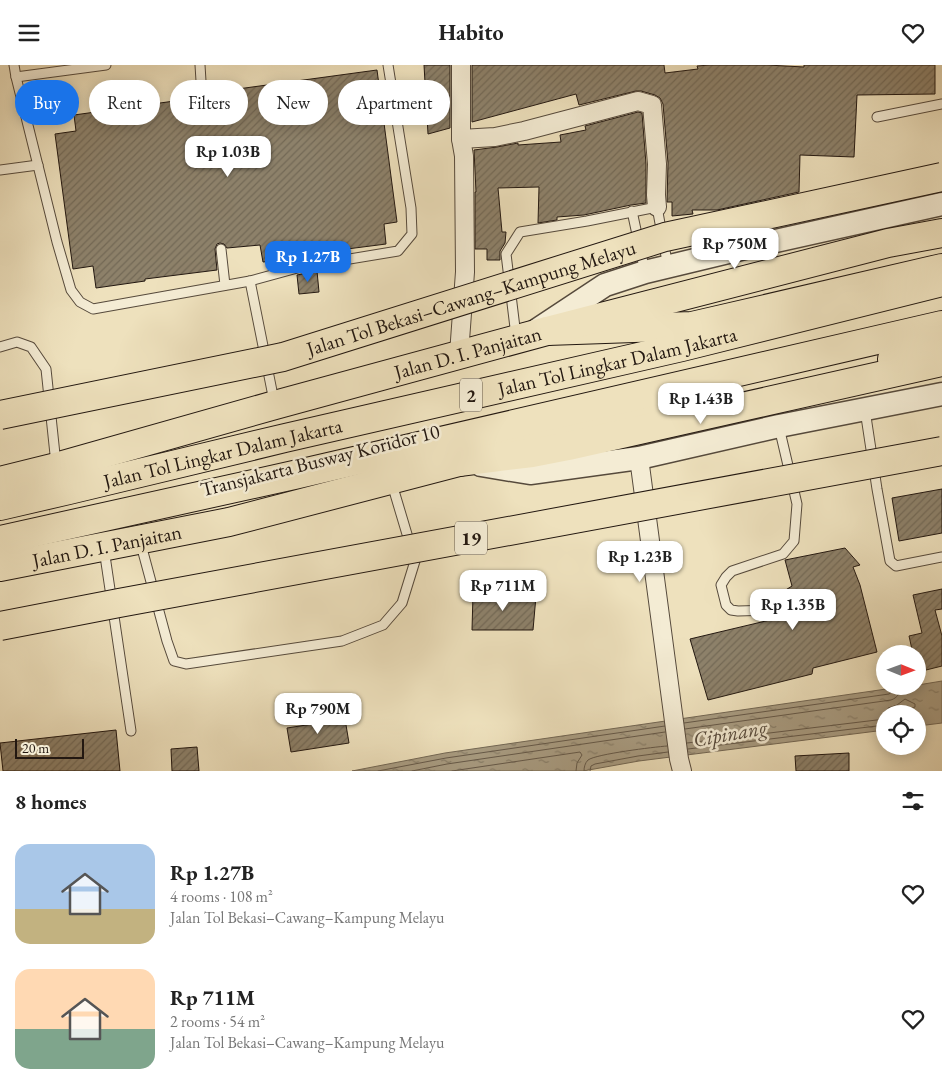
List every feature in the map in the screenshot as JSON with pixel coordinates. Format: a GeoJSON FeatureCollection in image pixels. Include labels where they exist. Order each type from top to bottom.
{"type":"FeatureCollection","features":[{"type":"Feature","properties":{"kind":"highway","name":"Jalan Tol Bekasi–Cawang–Kampung Melayu"},"geometry":{"type":"LineString","coordinates":[[0,415],[283,357],[665,237],[942,177]]}},
{"type":"Feature","properties":{"kind":"highway"},"geometry":{"type":"LineString","coordinates":[[530,335],[888,243],[942,233]]}},
{"type":"Feature","properties":{"kind":"highway","name":"Jalan D. I. Panjaitan"},"geometry":{"type":"LineString","coordinates":[[0,481],[530,335],[692,326],[942,268]]}},
{"type":"Feature","properties":{"kind":"highway","name":"Jalan Tol Lingkar Dalam Jakarta"},"geometry":{"type":"LineString","coordinates":[[0,506],[285,438],[682,347],[942,282]]}},
{"type":"Feature","properties":{"kind":"highway","name":"Jalan Tol Lingkar Dalam Jakarta"},"geometry":{"type":"LineString","coordinates":[[0,539],[294,475],[942,325]]}},
{"type":"Feature","properties":{"kind":"highway","name":"Jalan D. I. Panjaitan"},"geometry":{"type":"LineString","coordinates":[[0,567],[229,522],[459,461],[507,440],[768,391],[942,348]]}},
{"type":"Feature","properties":{"kind":"highway"},"geometry":{"type":"LineString","coordinates":[[459,461],[532,453],[588,442],[942,362]]}},
{"type":"Feature","properties":{"kind":"highway","name":"19"},"geometry":{"type":"LineString","coordinates":[[0,627],[119,603],[942,451]]}},
{"type":"Feature","properties":{"kind":"street"},"geometry":{"type":"LineString","coordinates":[[460,354],[466,272],[464,156],[461,139],[461,65]]}},
{"type":"Feature","properties":{"kind":"street"},"geometry":{"type":"LineString","coordinates":[[461,139],[495,137],[524,131],[638,101],[652,105],[657,164],[657,207]]}},
{"type":"Feature","properties":{"kind":"street"},"geometry":{"type":"LineString","coordinates":[[530,335],[605,285],[645,272],[942,204]]}},
{"type":"Feature","properties":{"kind":"street"},"geometry":{"type":"LineString","coordinates":[[459,461],[530,473],[639,458],[779,426],[942,394]]}},
{"type":"Feature","properties":{"kind":"street"},"geometry":{"type":"LineString","coordinates":[[639,458],[681,765]]}},
{"type":"Feature","properties":{"kind":"lane"},"geometry":{"type":"LineString","coordinates":[[14,65],[57,242],[71,290],[80,302],[93,309],[250,281],[301,267],[398,251],[412,234],[411,208],[388,65]]}},
{"type":"Feature","properties":{"kind":"lane"},"geometry":{"type":"LineString","coordinates":[[16,77],[106,65]]}},
{"type":"Feature","properties":{"kind":"lane"},"geometry":{"type":"LineString","coordinates":[[200,65],[201,80]]}},
{"type":"Feature","properties":{"kind":"lane"},"geometry":{"type":"LineString","coordinates":[[878,117],[942,104]]}},
{"type":"Feature","properties":{"kind":"lane"},"geometry":{"type":"LineString","coordinates":[[0,170],[38,165]]}},
{"type":"Feature","properties":{"kind":"lane"},"geometry":{"type":"LineString","coordinates":[[530,335],[506,254],[520,232],[657,207],[668,267]]}},
{"type":"Feature","properties":{"kind":"lane"},"geometry":{"type":"LineString","coordinates":[[632,211],[645,272]]}},
{"type":"Feature","properties":{"kind":"lane"},"geometry":{"type":"LineString","coordinates":[[221,249],[225,285]]}},
{"type":"Feature","properties":{"kind":"lane"},"geometry":{"type":"LineString","coordinates":[[250,281],[274,405]]}},
{"type":"Feature","properties":{"kind":"lane","name":"Transjakarta Busway Koridor 10"},"geometry":{"type":"LineString","coordinates":[[0,513],[61,501],[462,403],[865,311]]}},
{"type":"Feature","properties":{"kind":"lane"},"geometry":{"type":"LineString","coordinates":[[0,347],[17,342],[31,347],[46,369],[56,467]]}},
{"type":"Feature","properties":{"kind":"lane","name":"Transjakarta Busway Koridor 10"},"geometry":{"type":"LineString","coordinates":[[320,478],[463,443],[684,394]]}},
{"type":"Feature","properties":{"kind":"lane"},"geometry":{"type":"LineString","coordinates":[[865,410],[890,561],[896,566],[942,557]]}},
{"type":"Feature","properties":{"kind":"lane"},"geometry":{"type":"LineString","coordinates":[[778,610],[731,610],[726,605],[721,585],[732,571],[783,554],[794,541],[797,504],[779,426]]}},
{"type":"Feature","properties":{"kind":"lane"},"geometry":{"type":"LineString","coordinates":[[140,539],[174,661],[186,664],[342,641],[383,625],[402,603],[415,561],[391,479]]}},
{"type":"Feature","properties":{"kind":"lane"},"geometry":{"type":"LineString","coordinates":[[104,546],[131,731]]}},
{"type":"Feature","properties":{"kind":"water","name":"Cipinang"},"geometry":{"type":"Polygon","coordinates":[[[942,681],[942,723],[926,725],[926,705],[876,705],[876,731],[639,761],[583,771],[352,771],[445,753],[876,690],[876,695],[926,695],[926,684],[942,681]]]}},
{"type":"Feature","properties":{"kind":"building"},"geometry":{"type":"Polygon","coordinates":[[[424,65],[450,65],[450,80],[425,80],[424,65]]]}},
{"type":"Feature","properties":{"kind":"building"},"geometry":{"type":"Polygon","coordinates":[[[472,65],[664,65],[665,73],[698,69],[697,66],[710,65],[804,67],[804,65],[935,65],[935,94],[857,95],[854,157],[800,155],[799,192],[717,210],[692,210],[693,214],[672,216],[672,202],[667,202],[668,163],[663,104],[660,98],[636,91],[579,105],[576,94],[472,122],[472,65]]]}},
{"type":"Feature","properties":{"kind":"building"},"geometry":{"type":"Polygon","coordinates":[[[377,70],[378,80],[338,80],[338,125],[384,125],[397,222],[384,224],[386,244],[316,253],[316,258],[296,262],[296,258],[263,262],[260,245],[227,248],[224,244],[220,243],[217,244],[215,249],[217,270],[145,279],[145,281],[96,288],[93,266],[73,269],[55,134],[76,131],[75,125],[79,125],[79,114],[89,113],[89,125],[160,125],[160,103],[170,102],[170,125],[248,125],[248,88],[258,86],[258,125],[328,125],[328,80],[304,80],[377,70]]]}},
{"type":"Feature","properties":{"kind":"building"},"geometry":{"type":"Polygon","coordinates":[[[638,112],[642,113],[646,164],[646,203],[584,215],[557,217],[557,220],[538,223],[539,187],[498,188],[502,232],[506,232],[505,243],[500,251],[500,260],[487,260],[487,249],[475,249],[476,192],[474,150],[518,143],[518,145],[561,142],[560,135],[586,130],[585,126],[638,112]]]}},
{"type":"Feature","properties":{"kind":"building"},"geometry":{"type":"Polygon","coordinates":[[[427,125],[450,125],[450,128],[428,134],[427,125]]]}},
{"type":"Feature","properties":{"kind":"building"},"geometry":{"type":"Polygon","coordinates":[[[317,271],[319,292],[299,294],[297,275],[317,271]]]}},
{"type":"Feature","properties":{"kind":"building"},"geometry":{"type":"Polygon","coordinates":[[[942,489],[942,533],[899,541],[892,498],[942,489]]]}},
{"type":"Feature","properties":{"kind":"building"},"geometry":{"type":"Polygon","coordinates":[[[845,548],[860,565],[853,567],[860,585],[876,652],[813,668],[812,674],[708,700],[690,639],[791,615],[784,591],[792,586],[785,560],[845,548]]]}},
{"type":"Feature","properties":{"kind":"building"},"geometry":{"type":"Polygon","coordinates":[[[942,589],[942,609],[935,610],[942,636],[942,666],[926,670],[926,645],[911,645],[909,636],[922,633],[913,595],[942,589]]]}},
{"type":"Feature","properties":{"kind":"building"},"geometry":{"type":"Polygon","coordinates":[[[473,594],[536,596],[533,630],[472,630],[473,594]]]}},
{"type":"Feature","properties":{"kind":"building"},"geometry":{"type":"Polygon","coordinates":[[[345,719],[349,743],[291,752],[287,728],[345,719]]]}},
{"type":"Feature","properties":{"kind":"building"},"geometry":{"type":"Polygon","coordinates":[[[116,730],[120,771],[3,771],[0,743],[116,730]]]}},
{"type":"Feature","properties":{"kind":"building"},"geometry":{"type":"Polygon","coordinates":[[[197,747],[199,771],[172,771],[171,749],[197,747]]]}},
{"type":"Feature","properties":{"kind":"building"},"geometry":{"type":"Polygon","coordinates":[[[849,753],[849,771],[796,771],[795,756],[849,753]]]}}]}
